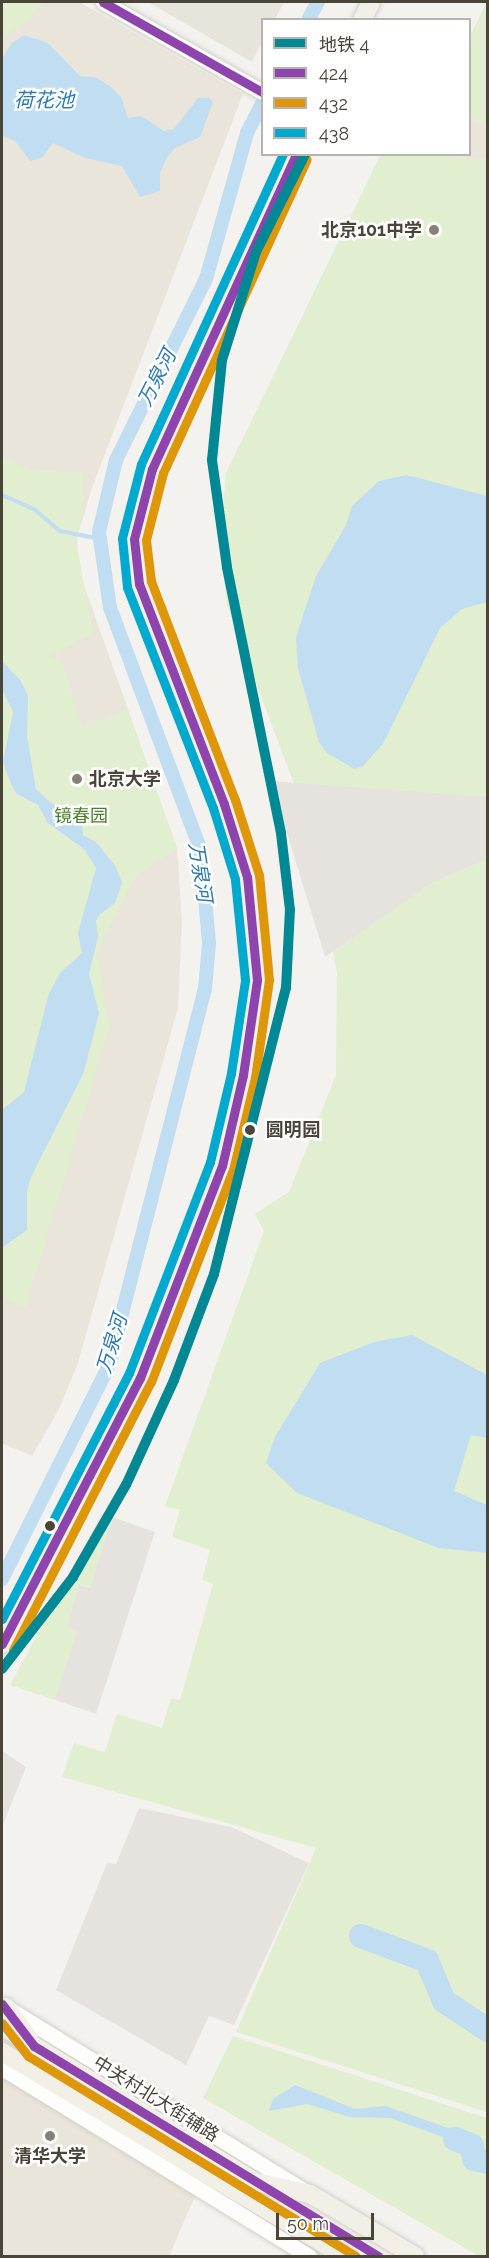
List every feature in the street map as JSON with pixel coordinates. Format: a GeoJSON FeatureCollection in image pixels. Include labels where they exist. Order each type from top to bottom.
{"type":"FeatureCollection","features":[{"type":"Feature","properties":{"kind":"main road"},"geometry":{"type":"LineString","coordinates":[[363,18],[371,2]]}},
{"type":"Feature","properties":{"kind":"main road"},"geometry":{"type":"LineString","coordinates":[[2,1644],[72,1515],[140,1378],[222,1166],[243,1075],[257,980],[247,877],[224,804],[139,584],[134,539],[152,469],[295,156]]}},
{"type":"Feature","properties":{"kind":"main road"},"geometry":{"type":"LineString","coordinates":[[4,2006],[34,2046]]}},
{"type":"Feature","properties":{"kind":"main road"},"geometry":{"type":"LineString","coordinates":[[2,2026],[256,2182],[310,2194],[415,2256]]}},
{"type":"Feature","properties":{"kind":"main road"},"geometry":{"type":"LineString","coordinates":[[2,2052],[344,2256]]}},
{"type":"Feature","properties":{"kind":"street"},"geometry":{"type":"LineString","coordinates":[[104,2],[258,90]]}},
{"type":"Feature","properties":{"kind":"street","name":"中关村北大街辅路"},"geometry":{"type":"LineString","coordinates":[[4,2006],[310,2194]]}},
{"type":"Feature","properties":{"kind":"street"},"geometry":{"type":"LineString","coordinates":[[2,2068],[309,2256]]}},
{"type":"Feature","properties":{"kind":"shaded area","name":"北京大学"},"geometry":{"type":"Polygon","coordinates":[[[2,2],[79,2],[243,94],[93,485],[77,537],[79,571],[177,848],[182,922],[178,1008],[78,1363],[59,1409],[32,1456],[2,1443],[2,2]]]}},
{"type":"Feature","properties":{"kind":"shaded area"},"geometry":{"type":"Polygon","coordinates":[[[148,2],[284,2],[276,18],[261,18],[261,44],[252,62],[148,2]]]}},
{"type":"Feature","properties":{"kind":"shaded area"},"geometry":{"type":"Polygon","coordinates":[[[471,120],[487,125],[487,159],[447,156],[471,156],[471,120]]]}},
{"type":"Feature","properties":{"kind":"shaded area"},"geometry":{"type":"Polygon","coordinates":[[[271,781],[487,797],[487,859],[433,882],[325,957],[271,781]]]}},
{"type":"Feature","properties":{"kind":"shaded area"},"geometry":{"type":"Polygon","coordinates":[[[112,1517],[155,1532],[96,1714],[55,1700],[77,1630],[67,1627],[79,1585],[90,1588],[112,1517]]]}},
{"type":"Feature","properties":{"kind":"shaded area"},"geometry":{"type":"Polygon","coordinates":[[[2,1751],[26,1767],[2,1827],[2,1751]]]}},
{"type":"Feature","properties":{"kind":"shaded area"},"geometry":{"type":"Polygon","coordinates":[[[139,1808],[231,1827],[309,1863],[234,2025],[209,2016],[186,2065],[56,1990],[107,1863],[116,1864],[139,1808]]]}},
{"type":"Feature","properties":{"kind":"shaded area","name":"清华大学"},"geometry":{"type":"Polygon","coordinates":[[[2,2077],[196,2194],[169,2256],[2,2256],[2,2077]]]}},
{"type":"Feature","properties":{"kind":"green space"},"geometry":{"type":"Polygon","coordinates":[[[2,2],[44,2],[23,25],[2,37],[2,2]]]}},
{"type":"Feature","properties":{"kind":"green space"},"geometry":{"type":"Polygon","coordinates":[[[488,2],[487,125],[471,120],[471,34],[488,2]]]}},
{"type":"Feature","properties":{"kind":"green space"},"geometry":{"type":"Polygon","coordinates":[[[380,156],[455,156],[487,159],[487,2112],[236,2032],[316,1848],[62,1777],[74,1743],[105,1752],[117,1714],[162,1728],[171,1698],[180,1700],[213,1584],[202,1580],[210,1550],[172,1537],[180,1510],[165,1506],[264,1231],[255,1214],[289,1192],[336,1075],[337,972],[300,800],[227,605],[220,543],[226,473],[380,156]]]}},
{"type":"Feature","properties":{"kind":"green space","name":"镜春园"},"geometry":{"type":"Polygon","coordinates":[[[2,456],[29,469],[83,473],[83,510],[76,541],[93,633],[49,657],[62,660],[82,726],[127,710],[177,848],[136,876],[97,951],[110,1027],[26,1307],[2,1299],[2,456]]]}},
{"type":"Feature","properties":{"kind":"green space"},"geometry":{"type":"Polygon","coordinates":[[[102,1514],[112,1517],[90,1588],[80,1585],[67,1627],[78,1630],[55,1700],[10,1685],[102,1514]]]}},
{"type":"Feature","properties":{"kind":"green space"},"geometry":{"type":"Polygon","coordinates":[[[233,2036],[487,2118],[487,2256],[479,2256],[203,2098],[233,2036]]]}},
{"type":"Feature","properties":{"kind":"water","name":"荷花池"},"geometry":{"type":"Polygon","coordinates":[[[24,35],[48,43],[80,76],[95,77],[110,86],[121,97],[128,118],[141,116],[164,131],[174,129],[198,98],[209,98],[213,102],[200,137],[175,148],[166,159],[160,173],[160,191],[140,197],[122,166],[85,158],[53,143],[43,157],[30,161],[15,141],[2,136],[2,58],[12,43],[24,35]]]}},
{"type":"Feature","properties":{"kind":"water"},"geometry":{"type":"Polygon","coordinates":[[[407,475],[487,496],[487,602],[462,609],[440,628],[383,744],[363,766],[354,769],[327,753],[319,742],[298,668],[296,637],[316,576],[346,525],[352,506],[379,481],[407,475]]]}},
{"type":"Feature","properties":{"kind":"water"},"geometry":{"type":"Polygon","coordinates":[[[2,661],[20,680],[28,695],[27,736],[36,789],[51,803],[69,811],[82,826],[83,835],[96,842],[116,867],[122,883],[115,903],[99,915],[96,921],[98,937],[89,974],[99,1013],[84,1072],[31,1177],[27,1191],[27,1230],[2,1248],[2,1110],[24,1092],[49,993],[61,972],[82,953],[78,933],[96,868],[85,850],[47,822],[38,805],[17,794],[11,784],[3,762],[13,712],[2,689],[2,661]]]}},
{"type":"Feature","properties":{"kind":"water"},"geometry":{"type":"Polygon","coordinates":[[[412,1335],[487,1375],[487,1438],[471,1435],[454,1491],[487,1505],[487,1553],[439,1548],[297,1493],[266,1463],[275,1437],[320,1363],[374,1342],[412,1335]]]}},
{"type":"Feature","properties":{"kind":"water"},"geometry":{"type":"Polygon","coordinates":[[[295,2085],[355,2109],[386,2106],[473,2137],[487,2155],[487,2163],[470,2157],[466,2146],[390,2118],[350,2117],[307,2104],[269,2111],[273,2099],[295,2085]]]}},
{"type":"Feature","properties":{"kind":"waterway","name":"万泉河"},"geometry":{"type":"LineString","coordinates":[[309,18],[318,2]]}},
{"type":"Feature","properties":{"kind":"waterway","name":"万泉河"},"geometry":{"type":"LineString","coordinates":[[2,1579],[109,1365],[205,989],[209,943],[201,851],[110,608],[99,532],[116,460],[206,279],[247,133],[261,106]]}},
{"type":"Feature","properties":{"kind":"waterway"},"geometry":{"type":"LineString","coordinates":[[2,495],[35,510],[60,531],[100,539]]}},
{"type":"Feature","properties":{"kind":"waterway"},"geometry":{"type":"LineString","coordinates":[[361,1936],[427,1961],[444,2001],[488,2030]]}},
{"type":"Feature","properties":{"kind":"waterway"},"geometry":{"type":"LineString","coordinates":[[455,2139],[472,2146],[474,2159],[488,2162]]}},
{"type":"Feature","properties":{"kind":"metro line","name":"4"},"geometry":{"type":"LineString","coordinates":[[2,1669],[73,1577],[126,1485],[174,1380],[214,1274],[286,988],[290,910],[281,833],[227,567],[212,460],[222,360],[256,252],[304,156]]}},
{"type":"Feature","properties":{"kind":"transit line","name":"424"},"geometry":{"type":"LineString","coordinates":[[103,2],[261,91]]}},
{"type":"Feature","properties":{"kind":"transit line","name":"438"},"geometry":{"type":"LineString","coordinates":[[2,1619],[129,1373],[210,1162],[231,1073],[245,980],[235,879],[213,808],[127,587],[122,538],[141,464],[282,156]]}},
{"type":"Feature","properties":{"kind":"transit line","name":"424"},"geometry":{"type":"LineString","coordinates":[[2,1644],[140,1378],[222,1166],[243,1075],[257,980],[247,877],[224,804],[139,584],[134,539],[152,469],[295,156]]}},
{"type":"Feature","properties":{"kind":"transit line","name":"432"},"geometry":{"type":"LineString","coordinates":[[13,1650],[151,1382],[233,1170],[255,1078],[269,980],[259,875],[235,800],[151,581],[146,540],[163,473],[307,159]]}},
{"type":"Feature","properties":{"kind":"transit line","name":"424"},"geometry":{"type":"LineString","coordinates":[[2,2004],[34,2046],[378,2256]]}},
{"type":"Feature","properties":{"kind":"transit line","name":"432"},"geometry":{"type":"LineString","coordinates":[[2,2023],[28,2056],[356,2256]]}},
{"type":"Feature","properties":{"kind":"place","name":"北京101中学"},"geometry":{"type":"Point","coordinates":[434,230]}},
{"type":"Feature","properties":{"kind":"place","name":"北京大学"},"geometry":{"type":"Point","coordinates":[77,779]}},
{"type":"Feature","properties":{"kind":"place","name":"圆明园"},"geometry":{"type":"Point","coordinates":[250,1130]}},
{"type":"Feature","properties":{"kind":"place","name":"清华大学"},"geometry":{"type":"Point","coordinates":[50,2136]}}]}
